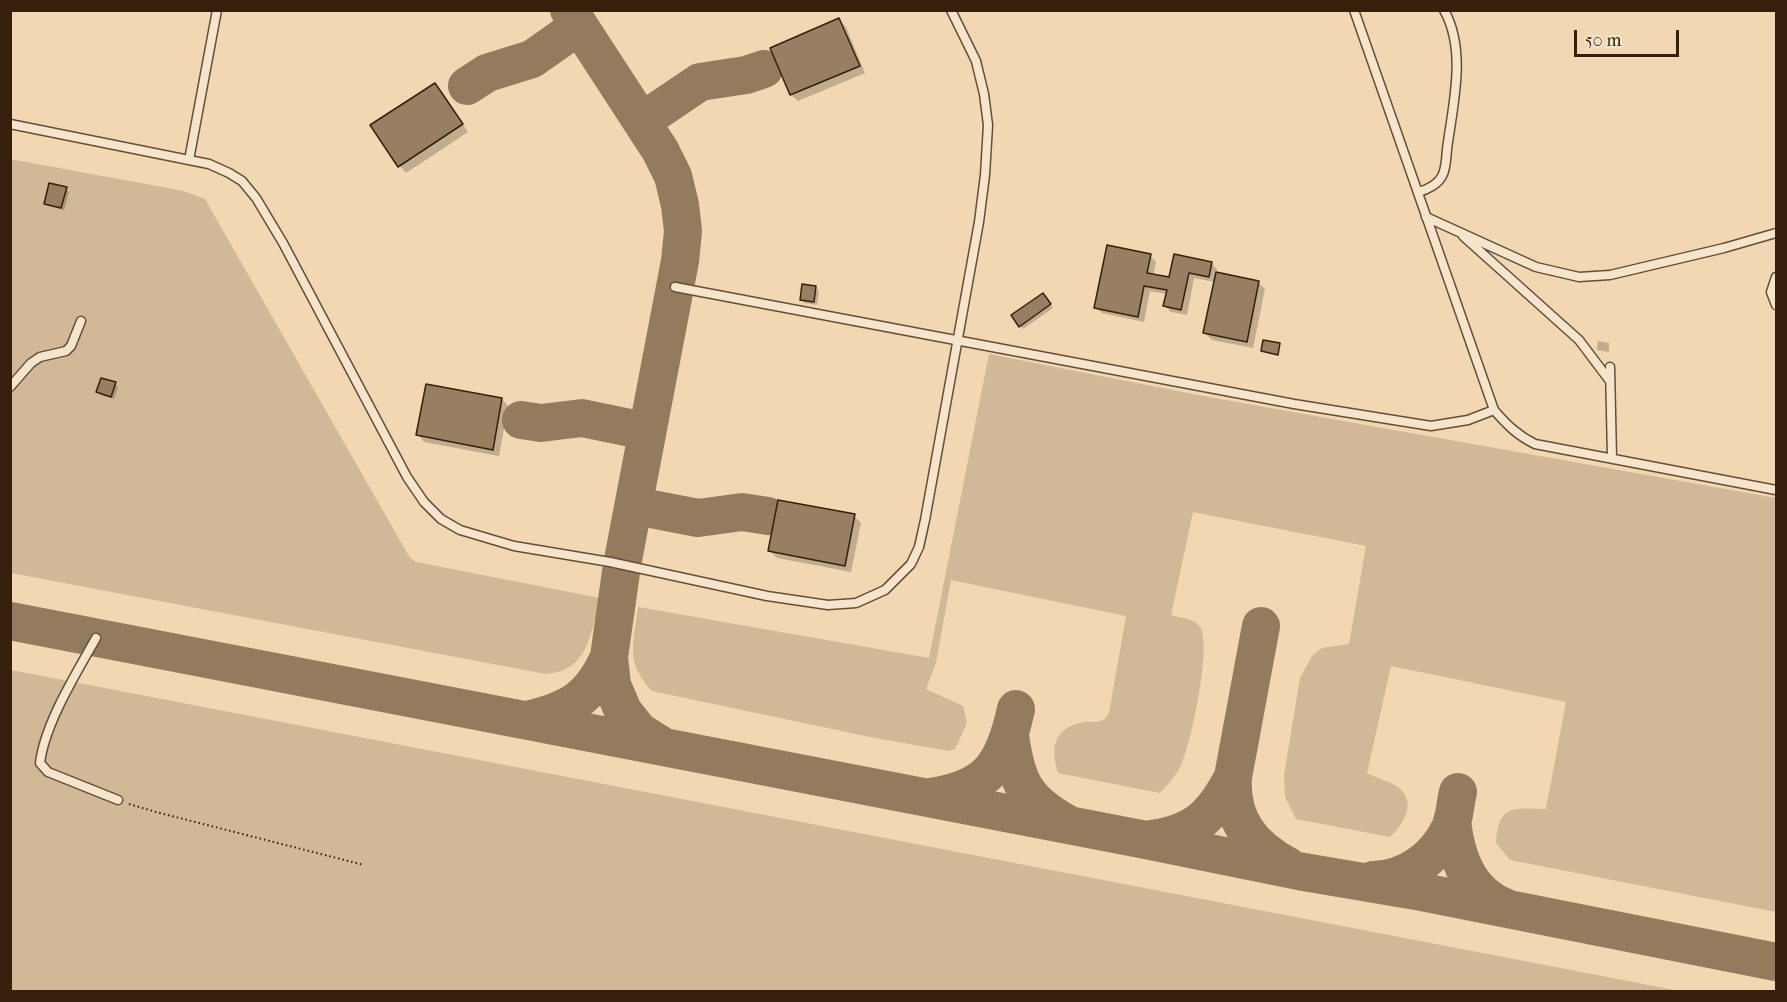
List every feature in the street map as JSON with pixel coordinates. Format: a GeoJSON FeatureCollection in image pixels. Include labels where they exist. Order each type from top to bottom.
{"type":"FeatureCollection","features":[{"type":"Feature","properties":{"kind":"lane"},"geometry":{"type":"LineString","coordinates":[[189,160],[217,10]]}},
{"type":"Feature","properties":{"kind":"lane"},"geometry":{"type":"LineString","coordinates":[[10,124],[189,160],[209,165],[242,181],[256,198],[283,243],[407,477],[424,502],[441,519],[460,530],[514,546],[610,562],[798,601],[828,605],[855,603],[885,590],[900,577],[911,564],[919,547],[979,222],[988,124],[976,62],[951,10]]}},
{"type":"Feature","properties":{"kind":"lane"},"geometry":{"type":"LineString","coordinates":[[1354,10],[1494,410],[1508,427],[1535,444],[1776,490]]}},
{"type":"Feature","properties":{"kind":"lane"},"geometry":{"type":"LineString","coordinates":[[1418,192],[1428,190],[1443,175],[1457,58],[1455,38],[1444,10]]}},
{"type":"Feature","properties":{"kind":"lane"},"geometry":{"type":"LineString","coordinates":[[1426,217],[1536,267],[1578,277],[1610,275],[1776,233]]}},
{"type":"Feature","properties":{"kind":"lane"},"geometry":{"type":"LineString","coordinates":[[1457,231],[1579,340],[1610,381]]}},
{"type":"Feature","properties":{"kind":"lane"},"geometry":{"type":"LineString","coordinates":[[1776,277],[1771,292],[1776,305]]}},
{"type":"Feature","properties":{"kind":"lane"},"geometry":{"type":"LineString","coordinates":[[675,287],[1294,404],[1431,426],[1468,420],[1494,410]]}},
{"type":"Feature","properties":{"kind":"lane"},"geometry":{"type":"LineString","coordinates":[[10,387],[40,357],[66,351],[71,346],[81,321]]}},
{"type":"Feature","properties":{"kind":"lane"},"geometry":{"type":"LineString","coordinates":[[1610,367],[1612,458]]}},
{"type":"Feature","properties":{"kind":"lane"},"geometry":{"type":"LineString","coordinates":[[96,638],[67,690],[42,746],[40,763],[48,772],[118,800]]}},
{"type":"Feature","properties":{"kind":"path"},"geometry":{"type":"LineString","coordinates":[[118,800],[156,812],[364,865]]}},
{"type":"Feature","properties":{"kind":"shaded area"},"geometry":{"type":"Polygon","coordinates":[[[10,159],[184,191],[205,199],[410,558],[416,562],[600,598],[586,648],[580,658],[571,666],[546,674],[11,573],[10,159]]]}},
{"type":"Feature","properties":{"kind":"shaded area"},"geometry":{"type":"Polygon","coordinates":[[[989,354],[1203,396],[1776,498],[1776,912],[1510,860],[1496,843],[1500,821],[1504,815],[1517,809],[1546,809],[1566,702],[1391,666],[1367,773],[1395,785],[1404,793],[1408,806],[1404,820],[1390,837],[1296,819],[1285,797],[1284,775],[1300,678],[1312,656],[1322,648],[1349,644],[1366,546],[1193,512],[1171,615],[1191,620],[1200,627],[1203,637],[1202,674],[1185,756],[1176,774],[1160,793],[1058,773],[1054,754],[1057,740],[1066,729],[1084,722],[1101,721],[1109,713],[1126,616],[951,580],[936,663],[926,689],[963,706],[967,723],[955,749],[949,751],[870,737],[652,691],[637,670],[634,661],[633,642],[638,607],[929,658],[989,354]]]}},
{"type":"Feature","properties":{"kind":"shaded area"},"geometry":{"type":"Polygon","coordinates":[[[11,670],[1680,991],[11,991],[11,670]]]}},
{"type":"Feature","properties":{"kind":"building"},"geometry":{"type":"Polygon","coordinates":[[[839,18],[860,66],[790,95],[770,48],[839,18]]]}},
{"type":"Feature","properties":{"kind":"building"},"geometry":{"type":"Polygon","coordinates":[[[435,83],[463,124],[398,167],[370,125],[435,83]]]}},
{"type":"Feature","properties":{"kind":"building"},"geometry":{"type":"Polygon","coordinates":[[[49,183],[67,187],[61,208],[44,204],[49,183]]]}},
{"type":"Feature","properties":{"kind":"building"},"geometry":{"type":"Polygon","coordinates":[[[1107,245],[1151,254],[1147,273],[1169,277],[1174,254],[1212,262],[1209,277],[1189,273],[1181,310],[1163,306],[1167,290],[1144,286],[1138,317],[1094,308],[1107,245]]]}},
{"type":"Feature","properties":{"kind":"building"},"geometry":{"type":"Polygon","coordinates":[[[1216,272],[1259,281],[1247,342],[1203,333],[1216,272]]]}},
{"type":"Feature","properties":{"kind":"building"},"geometry":{"type":"Polygon","coordinates":[[[802,284],[816,286],[814,302],[800,300],[802,284]]]}},
{"type":"Feature","properties":{"kind":"building"},"geometry":{"type":"Polygon","coordinates":[[[1043,293],[1051,304],[1019,327],[1011,315],[1043,293]]]}},
{"type":"Feature","properties":{"kind":"building"},"geometry":{"type":"Polygon","coordinates":[[[1263,340],[1280,343],[1278,355],[1261,351],[1263,340]]]}},
{"type":"Feature","properties":{"kind":"building"},"geometry":{"type":"Polygon","coordinates":[[[101,378],[116,382],[111,397],[96,392],[101,378]]]}},
{"type":"Feature","properties":{"kind":"building"},"geometry":{"type":"Polygon","coordinates":[[[426,384],[502,398],[493,450],[416,435],[426,384]]]}},
{"type":"Feature","properties":{"kind":"building"},"geometry":{"type":"Polygon","coordinates":[[[778,500],[855,514],[845,566],[768,551],[778,500]]]}},
{"type":"Feature","properties":{"kind":"taxiway"},"geometry":{"type":"LineString","coordinates":[[569,10],[660,150],[673,176],[680,205],[683,231],[680,261],[622,565],[609,657],[612,685],[623,711],[639,731],[661,745]]}},
{"type":"Feature","properties":{"kind":"taxiway"},"geometry":{"type":"LineString","coordinates":[[467,86],[487,73],[532,59],[569,33]]}},
{"type":"Feature","properties":{"kind":"taxiway"},"geometry":{"type":"LineString","coordinates":[[654,113],[700,82],[746,75],[764,69]]}},
{"type":"Feature","properties":{"kind":"taxiway"},"geometry":{"type":"LineString","coordinates":[[521,420],[541,423],[582,418],[635,429],[645,439],[648,424],[644,425]]}},
{"type":"Feature","properties":{"kind":"taxiway"},"geometry":{"type":"LineString","coordinates":[[646,508],[698,518],[742,512],[768,516]]}},
{"type":"Feature","properties":{"kind":"taxiway"},"geometry":{"type":"LineString","coordinates":[[10,621],[1776,962]]}},
{"type":"Feature","properties":{"kind":"taxiway"},"geometry":{"type":"LineString","coordinates":[[1261,626],[1233,777],[1233,792],[1240,819],[1254,841],[1288,866]]}},
{"type":"Feature","properties":{"kind":"taxiway"},"geometry":{"type":"LineString","coordinates":[[527,720],[555,712],[577,700],[595,683],[609,657]]}},
{"type":"Feature","properties":{"kind":"taxiway"},"geometry":{"type":"LineString","coordinates":[[929,797],[966,788],[990,771],[1006,745],[1016,709]]}},
{"type":"Feature","properties":{"kind":"taxiway"},"geometry":{"type":"LineString","coordinates":[[1010,735],[1019,777],[1031,797],[1040,806],[1066,823]]}},
{"type":"Feature","properties":{"kind":"taxiway"},"geometry":{"type":"LineString","coordinates":[[1151,839],[1180,832],[1201,820],[1218,802],[1233,777]]}},
{"type":"Feature","properties":{"kind":"taxiway"},"geometry":{"type":"LineString","coordinates":[[1373,880],[1397,876],[1408,871],[1419,865],[1437,849],[1453,820],[1458,792]]}},
{"type":"Feature","properties":{"kind":"taxiway"},"geometry":{"type":"LineString","coordinates":[[1452,821],[1457,848],[1467,873],[1483,894],[1507,908]]}}]}
